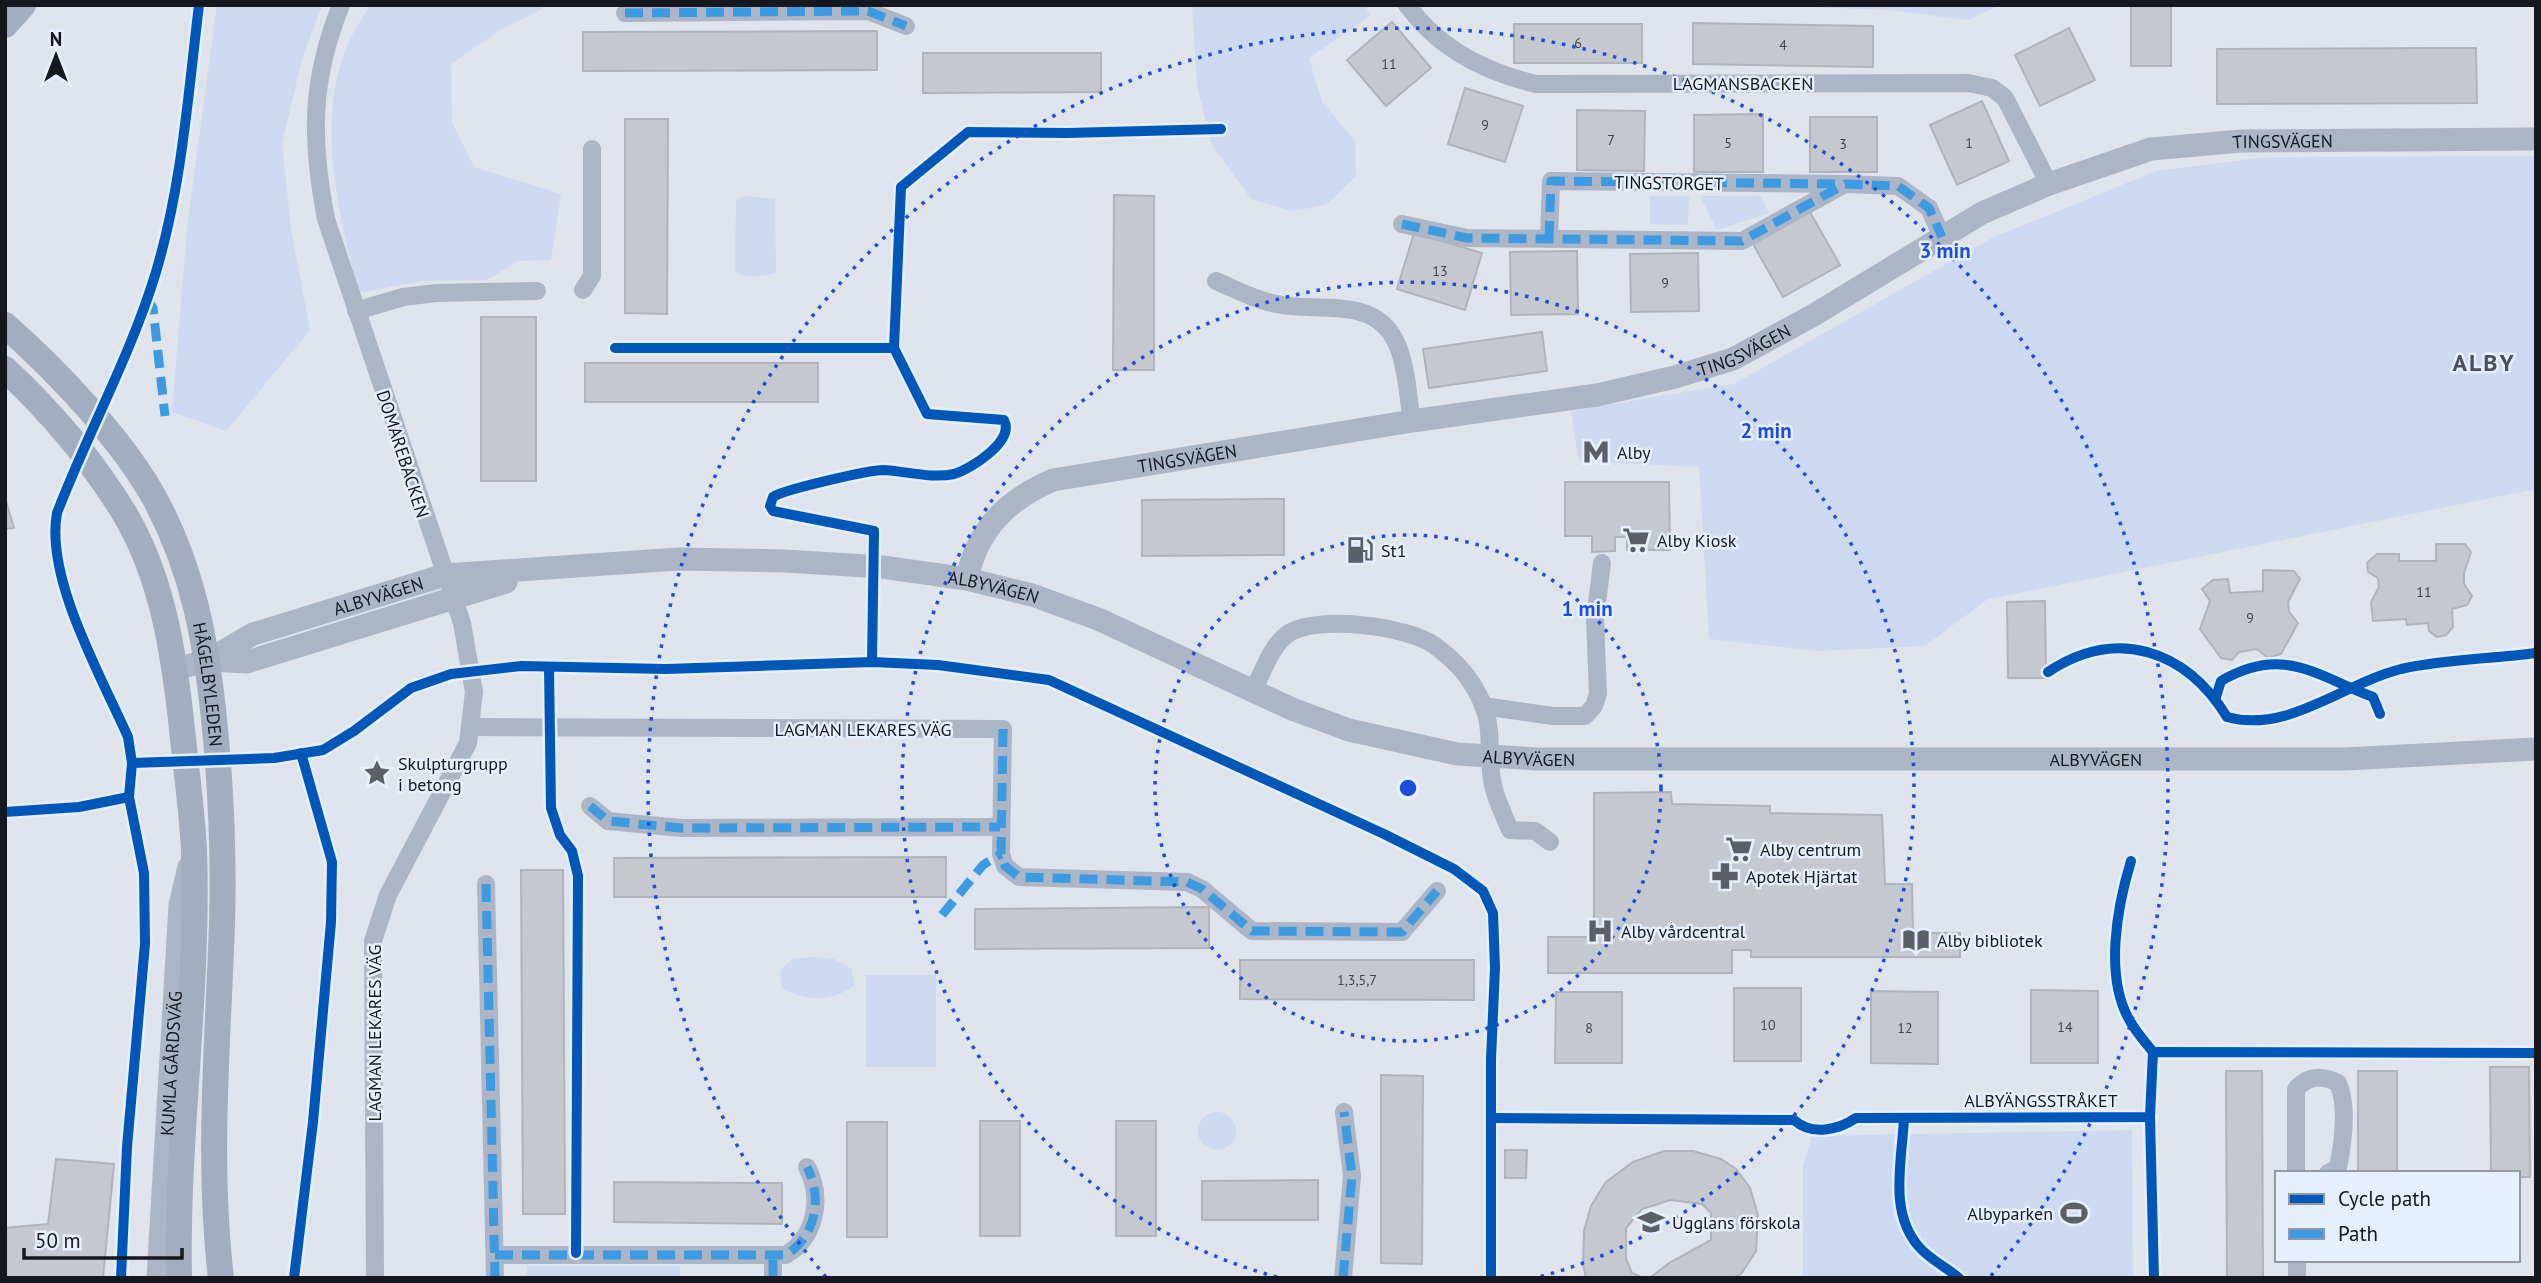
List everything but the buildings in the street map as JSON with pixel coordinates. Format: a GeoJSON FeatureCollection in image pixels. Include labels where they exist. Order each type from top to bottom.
{"type":"FeatureCollection","features":[{"type":"Feature","properties":{"kind":"main road"},"geometry":{"type":"LineString","coordinates":[[5,25],[23,5]]}},
{"type":"Feature","properties":{"kind":"main road","name":"HÅGELBYLEDEN"},"geometry":{"type":"LineString","coordinates":[[5,325],[33,349],[132,463],[155,499],[194,591],[209,660],[219,758],[222,838],[213,1145],[214,1220],[221,1278]]}},
{"type":"Feature","properties":{"kind":"main road","name":"HÅGELBYLEDEN"},"geometry":{"type":"LineString","coordinates":[[5,369],[73,441],[124,513],[162,604],[176,668],[194,850],[193,936],[178,1186],[179,1278]]}},
{"type":"Feature","properties":{"kind":"street","name":"DOMAREBACKEN"},"geometry":{"type":"LineString","coordinates":[[341,5],[325,49],[316,94],[314,150],[326,219],[449,586]]}},
{"type":"Feature","properties":{"kind":"street","name":"LAGMANSBACKEN"},"geometry":{"type":"LineString","coordinates":[[1407,5],[1418,20],[1453,51],[1506,77],[1536,84],[1968,83],[1992,88],[2005,98],[2049,184]]}},
{"type":"Feature","properties":{"kind":"street"},"geometry":{"type":"LineString","coordinates":[[625,13],[867,11],[906,26]]}},
{"type":"Feature","properties":{"kind":"street","name":"TINGSVÄGEN"},"geometry":{"type":"LineString","coordinates":[[967,579],[979,543],[1003,509],[1028,491],[1053,480],[1639,387],[1733,359],[1812,316],[1982,213],[2049,184],[2151,149],[2192,144],[2536,139]]}},
{"type":"Feature","properties":{"kind":"street"},"geometry":{"type":"LineString","coordinates":[[583,290],[592,276],[592,149]]}},
{"type":"Feature","properties":{"kind":"street","name":"TINGSTORGET"},"geometry":{"type":"LineString","coordinates":[[1549,239],[1551,181],[1898,186],[1929,208],[1941,237]]}},
{"type":"Feature","properties":{"kind":"street"},"geometry":{"type":"LineString","coordinates":[[1402,224],[1466,238],[1742,241],[1845,184]]}},
{"type":"Feature","properties":{"kind":"street"},"geometry":{"type":"LineString","coordinates":[[1216,281],[1281,305],[1353,310],[1377,320],[1390,330],[1399,350],[1412,421]]}},
{"type":"Feature","properties":{"kind":"street"},"geometry":{"type":"LineString","coordinates":[[356,312],[403,297],[436,293],[537,291]]}},
{"type":"Feature","properties":{"kind":"street","name":"ALBYVÄGEN"},"geometry":{"type":"LineString","coordinates":[[176,668],[209,660],[253,634],[449,586],[556,568],[678,559],[785,561],[882,567],[967,579],[1032,594],[1097,618],[1253,691],[1349,730],[1457,754],[1537,759],[2345,759],[2536,749]]}},
{"type":"Feature","properties":{"kind":"street"},"geometry":{"type":"LineString","coordinates":[[1483,706],[1553,716],[1585,716],[1594,706],[1598,694],[1595,618],[1602,563]]}},
{"type":"Feature","properties":{"kind":"street","name":"LAGMAN LEKARES VÄG"},"geometry":{"type":"LineString","coordinates":[[375,1278],[373,942],[388,895],[468,743],[472,727],[472,668],[449,586]]}},
{"type":"Feature","properties":{"kind":"street"},"geometry":{"type":"LineString","coordinates":[[1253,691],[1279,641],[1301,628],[1345,625],[1381,628],[1433,644],[1461,668],[1483,706],[1491,733],[1492,785],[1510,830],[1535,831],[1550,842]]}},
{"type":"Feature","properties":{"kind":"street","name":"LAGMAN LEKARES VÄG"},"geometry":{"type":"LineString","coordinates":[[472,727],[1003,729],[1000,827]]}},
{"type":"Feature","properties":{"kind":"street"},"geometry":{"type":"LineString","coordinates":[[590,806],[608,821],[681,828],[1000,827],[1001,854],[1005,866],[1020,877],[1187,882],[1202,889],[1252,931],[1402,932],[1437,891]]}},
{"type":"Feature","properties":{"kind":"street","name":"KUMLA GÅRDSVÄG"},"geometry":{"type":"LineString","coordinates":[[158,1278],[180,905],[194,850]]}},
{"type":"Feature","properties":{"kind":"street"},"geometry":{"type":"LineString","coordinates":[[486,884],[495,1278]]}},
{"type":"Feature","properties":{"kind":"street"},"geometry":{"type":"LineString","coordinates":[[141,1278],[151,1220],[161,1026],[175,972]]}},
{"type":"Feature","properties":{"kind":"street"},"geometry":{"type":"LineString","coordinates":[[2295,1171],[2296,1089],[2304,1080],[2316,1077],[2338,1083],[2343,1093],[2340,1160],[2338,1168],[2332,1171]]}},
{"type":"Feature","properties":{"kind":"street"},"geometry":{"type":"LineString","coordinates":[[1343,1278],[1352,1176],[1344,1112]]}},
{"type":"Feature","properties":{"kind":"street"},"geometry":{"type":"LineString","coordinates":[[495,1255],[786,1255],[797,1248],[814,1223],[814,1180],[807,1167]]}},
{"type":"Feature","properties":{"kind":"street"},"geometry":{"type":"LineString","coordinates":[[773,1255],[773,1278]]}},
{"type":"Feature","properties":{"kind":"shaded area"},"geometry":{"type":"Polygon","coordinates":[[[217,5],[322,5],[302,59],[282,144],[291,229],[310,330],[226,431],[172,412],[187,228],[217,5]]]}},
{"type":"Feature","properties":{"kind":"shaded area"},"geometry":{"type":"Polygon","coordinates":[[[370,5],[542,5],[541,10],[500,30],[451,64],[452,123],[474,167],[561,194],[551,260],[518,261],[487,280],[423,281],[358,293],[338,202],[331,140],[332,109],[346,48],[370,5]]]}},
{"type":"Feature","properties":{"kind":"shaded area"},"geometry":{"type":"Polygon","coordinates":[[[1192,5],[1365,5],[1370,16],[1309,58],[1322,102],[1355,141],[1356,176],[1326,205],[1293,211],[1251,199],[1211,143],[1197,85],[1192,5]]]}},
{"type":"Feature","properties":{"kind":"shaded area"},"geometry":{"type":"Polygon","coordinates":[[[1763,5],[2000,5],[1968,20],[1889,10],[1763,5]]]}},
{"type":"Feature","properties":{"kind":"shaded area"},"geometry":{"type":"Polygon","coordinates":[[[2536,156],[2536,489],[1988,599],[1925,646],[1819,651],[1709,639],[1699,467],[1579,461],[1571,411],[1734,384],[1992,238],[2156,171],[2269,157],[2536,156]]]}},
{"type":"Feature","properties":{"kind":"shaded area"},"geometry":{"type":"Polygon","coordinates":[[[745,196],[775,199],[776,272],[772,274],[750,276],[735,272],[736,200],[745,196]]]}},
{"type":"Feature","properties":{"kind":"shaded area"},"geometry":{"type":"Polygon","coordinates":[[[1650,196],[1689,196],[1688,225],[1650,224],[1650,196]]]}},
{"type":"Feature","properties":{"kind":"shaded area"},"geometry":{"type":"Polygon","coordinates":[[[1700,196],[1761,196],[1769,213],[1717,230],[1700,196]]]}},
{"type":"Feature","properties":{"kind":"shaded area"},"geometry":{"type":"Polygon","coordinates":[[[792,959],[834,959],[852,969],[854,986],[836,995],[818,998],[800,996],[782,988],[780,971],[792,959]]]}},
{"type":"Feature","properties":{"kind":"shaded area"},"geometry":{"type":"Polygon","coordinates":[[[866,975],[936,975],[936,1067],[866,1067],[866,975]]]}},
{"type":"Feature","properties":{"kind":"shaded area"},"geometry":{"type":"Polygon","coordinates":[[[1217,1112],[1230,1118],[1236,1131],[1230,1144],[1217,1150],[1204,1144],[1198,1131],[1204,1118],[1217,1112]]]}},
{"type":"Feature","properties":{"kind":"shaded area","name":"Albyparken"},"geometry":{"type":"Polygon","coordinates":[[[2132,1130],[2133,1278],[1803,1278],[1803,1166],[1812,1136],[2132,1130]]]}},
{"type":"Feature","properties":{"kind":"shaded area"},"geometry":{"type":"Polygon","coordinates":[[[527,1266],[680,1266],[680,1278],[527,1278],[527,1266]]]}},
{"type":"Feature","properties":{"kind":"marked path"},"geometry":{"type":"LineString","coordinates":[[625,13],[868,11],[906,26]]}},
{"type":"Feature","properties":{"kind":"marked path"},"geometry":{"type":"LineString","coordinates":[[1549,239],[1551,181],[1843,184]]}},
{"type":"Feature","properties":{"kind":"marked path"},"geometry":{"type":"LineString","coordinates":[[1402,224],[1467,238],[1742,241],[1845,184],[1898,186],[1929,208],[1942,237]]}},
{"type":"Feature","properties":{"kind":"marked path"},"geometry":{"type":"LineString","coordinates":[[147,298],[153,308],[165,416]]}},
{"type":"Feature","properties":{"kind":"marked path"},"geometry":{"type":"LineString","coordinates":[[1003,729],[1001,854],[1005,866],[1019,877],[1187,882],[1202,889],[1252,931],[1402,932],[1437,891]]}},
{"type":"Feature","properties":{"kind":"marked path"},"geometry":{"type":"LineString","coordinates":[[590,806],[608,821],[681,828],[1000,827]]}},
{"type":"Feature","properties":{"kind":"marked path"},"geometry":{"type":"LineString","coordinates":[[942,915],[983,865],[1001,854]]}},
{"type":"Feature","properties":{"kind":"marked path"},"geometry":{"type":"LineString","coordinates":[[486,884],[495,1278]]}},
{"type":"Feature","properties":{"kind":"marked path"},"geometry":{"type":"LineString","coordinates":[[1343,1278],[1352,1176],[1344,1112]]}},
{"type":"Feature","properties":{"kind":"marked path"},"geometry":{"type":"LineString","coordinates":[[495,1255],[786,1255],[804,1238],[814,1216],[815,1191],[807,1167]]}},
{"type":"Feature","properties":{"kind":"marked path"},"geometry":{"type":"LineString","coordinates":[[773,1255],[773,1278]]}},
{"type":"Feature","properties":{"kind":"cycle path"},"geometry":{"type":"LineString","coordinates":[[121,1278],[127,1147],[145,944],[144,873],[129,797],[132,763],[128,737],[78,627],[59,567],[55,539],[57,513],[146,303],[165,239],[178,173],[199,5]]}},
{"type":"Feature","properties":{"kind":"cycle path"},"geometry":{"type":"LineString","coordinates":[[872,662],[874,531],[773,511],[770,506],[773,497],[808,485],[875,471],[937,476],[954,474],[990,453],[1003,437],[1006,428],[1004,420],[927,414],[894,348],[901,187],[968,132],[1067,133],[1221,129]]}},
{"type":"Feature","properties":{"kind":"cycle path"},"geometry":{"type":"LineString","coordinates":[[615,348],[894,348]]}},
{"type":"Feature","properties":{"kind":"cycle path"},"geometry":{"type":"LineString","coordinates":[[2048,672],[2073,658],[2099,650],[2147,652],[2170,661],[2191,675],[2227,717],[2250,720],[2272,719],[2294,713],[2401,669],[2536,653]]}},
{"type":"Feature","properties":{"kind":"cycle path"},"geometry":{"type":"LineString","coordinates":[[132,763],[274,758],[323,750],[354,731],[411,688],[451,674],[521,666],[666,669],[872,662],[938,665],[1049,680],[1384,834],[1454,869],[1483,891],[1493,913],[1495,968],[1491,1059],[1491,1278]]}},
{"type":"Feature","properties":{"kind":"cycle path"},"geometry":{"type":"LineString","coordinates":[[2216,697],[2221,681],[2243,670],[2281,664],[2316,673],[2373,697],[2380,714]]}},
{"type":"Feature","properties":{"kind":"cycle path"},"geometry":{"type":"LineString","coordinates":[[549,667],[551,808],[560,835],[572,851],[578,876],[576,1253]]}},
{"type":"Feature","properties":{"kind":"cycle path"},"geometry":{"type":"LineString","coordinates":[[294,1278],[313,1122],[331,922],[332,862],[301,753]]}},
{"type":"Feature","properties":{"kind":"cycle path"},"geometry":{"type":"LineString","coordinates":[[5,812],[79,807],[129,797]]}},
{"type":"Feature","properties":{"kind":"cycle path"},"geometry":{"type":"LineString","coordinates":[[2131,861],[2118,920],[2115,963],[2117,984],[2130,1021],[2153,1052]]}},
{"type":"Feature","properties":{"kind":"cycle path","name":"ALBYÄNGSSTRÅKET"},"geometry":{"type":"LineString","coordinates":[[1491,1118],[1794,1120],[1809,1128],[1825,1130],[1856,1118],[2150,1117],[2153,1052],[2536,1053]]}},
{"type":"Feature","properties":{"kind":"cycle path"},"geometry":{"type":"LineString","coordinates":[[2150,1117],[2154,1278]]}},
{"type":"Feature","properties":{"kind":"cycle path"},"geometry":{"type":"LineString","coordinates":[[1904,1118],[1899,1186],[1904,1219],[1920,1248],[1959,1278]]}},
{"type":"Feature","properties":{"kind":"place","name":"Alby"},"geometry":{"type":"Point","coordinates":[1596,452]}},
{"type":"Feature","properties":{"kind":"place","name":"Alby Kiosk"},"geometry":{"type":"Point","coordinates":[1636,540]}},
{"type":"Feature","properties":{"kind":"place","name":"St1"},"geometry":{"type":"Point","coordinates":[1360,550]}},
{"type":"Feature","properties":{"kind":"place","name":"Skulpturgrupp i betong"},"geometry":{"type":"Point","coordinates":[377,773]}},
{"type":"Feature","properties":{"kind":"place","name":"Alby centrum"},"geometry":{"type":"Point","coordinates":[1739,849]}},
{"type":"Feature","properties":{"kind":"place","name":"Apotek Hjärtat"},"geometry":{"type":"Point","coordinates":[1725,876]}},
{"type":"Feature","properties":{"kind":"place","name":"Alby vårdcentral"},"geometry":{"type":"Point","coordinates":[1600,931]}},
{"type":"Feature","properties":{"kind":"place","name":"Alby bibliotek"},"geometry":{"type":"Point","coordinates":[1916,940]}},
{"type":"Feature","properties":{"kind":"place","name":"Albyparken"},"geometry":{"type":"Point","coordinates":[2074,1213]}},
{"type":"Feature","properties":{"kind":"place","name":"Ugglans förskola"},"geometry":{"type":"Point","coordinates":[1651,1222]}},
{"type":"Feature","properties":{"kind":"district","name":"ALBY"},"geometry":{"type":"Point","coordinates":[2484,362]}}]}
